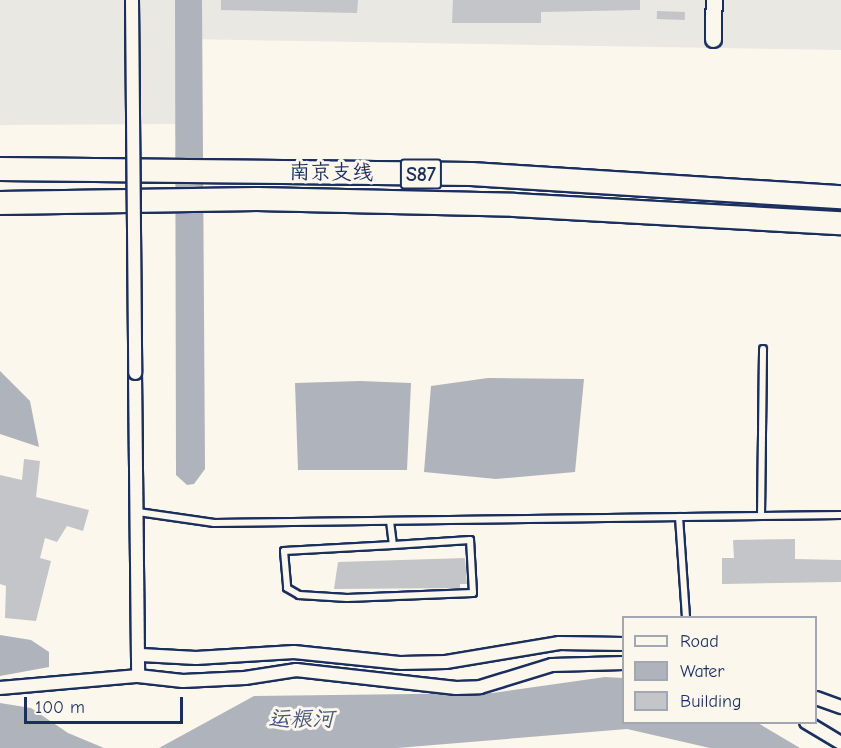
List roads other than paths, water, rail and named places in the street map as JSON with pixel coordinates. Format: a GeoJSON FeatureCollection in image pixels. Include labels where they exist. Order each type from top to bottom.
{"type":"FeatureCollection","features":[{"type":"Feature","properties":{"kind":"highway","name":"南京支线"},"geometry":{"type":"LineString","coordinates":[[0,169],[471,174],[841,197]]}},
{"type":"Feature","properties":{"kind":"highway","name":"南京支线"},"geometry":{"type":"LineString","coordinates":[[0,203],[257,199],[514,205],[841,223]]}},
{"type":"Feature","properties":{"kind":"street"},"geometry":{"type":"LineString","coordinates":[[132,0],[135,373],[141,655],[138,676]]}},
{"type":"Feature","properties":{"kind":"street"},"geometry":{"type":"LineString","coordinates":[[713,39],[714,0]]}},
{"type":"Feature","properties":{"kind":"street"},"geometry":{"type":"LineString","coordinates":[[141,655],[196,658],[294,652],[424,663],[503,655],[559,643],[622,644]]}},
{"type":"Feature","properties":{"kind":"street"},"geometry":{"type":"LineString","coordinates":[[0,688],[138,676],[183,681],[296,670],[456,688],[480,687],[552,665],[622,663]]}},
{"type":"Feature","properties":{"kind":"street"},"geometry":{"type":"LineString","coordinates":[[817,698],[841,707]]}},
{"type":"Feature","properties":{"kind":"street"},"geometry":{"type":"LineString","coordinates":[[808,724],[841,743]]}},
{"type":"Feature","properties":{"kind":"lane"},"geometry":{"type":"LineString","coordinates":[[761,516],[763,349]]}},
{"type":"Feature","properties":{"kind":"lane"},"geometry":{"type":"LineString","coordinates":[[138,512],[214,523],[841,515]]}},
{"type":"Feature","properties":{"kind":"lane"},"geometry":{"type":"LineString","coordinates":[[679,517],[686,616]]}},
{"type":"Feature","properties":{"kind":"lane"},"geometry":{"type":"LineString","coordinates":[[390,521],[393,545]]}},
{"type":"Feature","properties":{"kind":"lane"},"geometry":{"type":"LineString","coordinates":[[470,540],[472,593],[347,598],[299,595],[287,588],[284,551],[393,545],[470,540]]}},
{"type":"Feature","properties":{"kind":"water"},"geometry":{"type":"Polygon","coordinates":[[[175,0],[202,0],[205,469],[194,484],[187,485],[176,475],[175,0]]]}},
{"type":"Feature","properties":{"kind":"water"},"geometry":{"type":"Polygon","coordinates":[[[0,371],[30,401],[39,447],[0,434],[0,371]]]}},
{"type":"Feature","properties":{"kind":"water"},"geometry":{"type":"Polygon","coordinates":[[[488,378],[584,379],[575,472],[496,479],[424,472],[431,386],[488,378]]]}},
{"type":"Feature","properties":{"kind":"water"},"geometry":{"type":"Polygon","coordinates":[[[360,381],[411,383],[407,470],[298,470],[295,383],[360,381]]]}},
{"type":"Feature","properties":{"kind":"water"},"geometry":{"type":"Polygon","coordinates":[[[0,635],[31,640],[49,652],[49,667],[0,676],[0,635]]]}},
{"type":"Feature","properties":{"kind":"water","name":"运粮河"},"geometry":{"type":"Polygon","coordinates":[[[605,677],[622,678],[622,724],[760,724],[800,748],[710,748],[627,729],[397,748],[159,748],[254,696],[493,693],[605,677]]]}},
{"type":"Feature","properties":{"kind":"water"},"geometry":{"type":"Polygon","coordinates":[[[0,703],[31,708],[68,733],[104,748],[0,748],[0,703]]]}}]}
